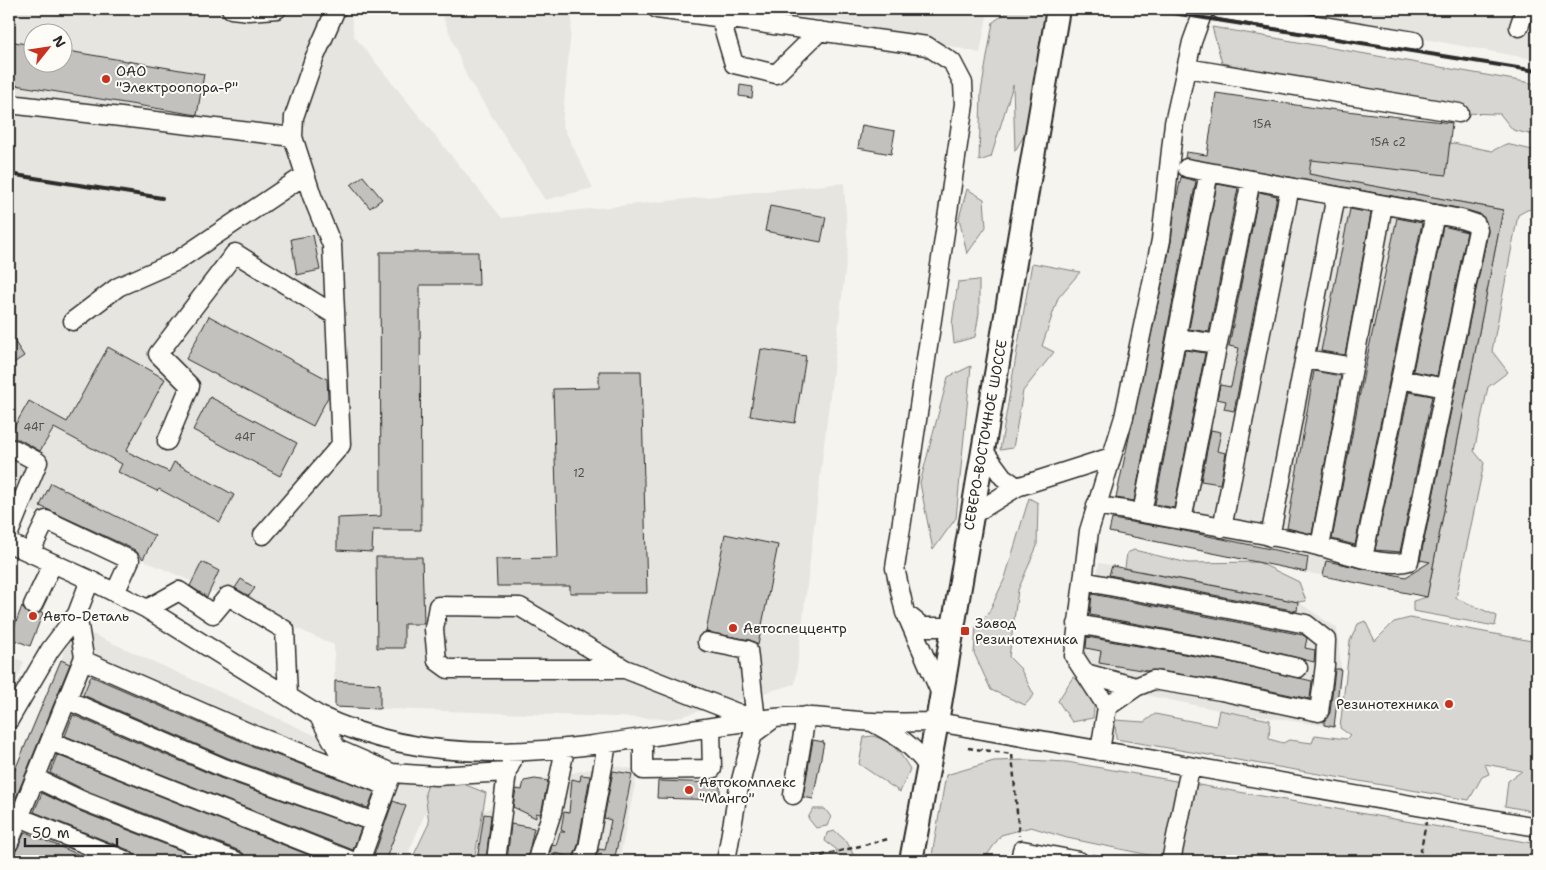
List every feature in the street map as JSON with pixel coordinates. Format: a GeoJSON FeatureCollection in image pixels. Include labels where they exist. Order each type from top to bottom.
{"type":"FeatureCollection","features":[{"type":"Feature","properties":{"kind":"main road","name":"СЕВЕРО-ВОСТОЧНОЕ ШОССЕ"},"geometry":{"type":"LineString","coordinates":[[911,861],[937,722],[1058,9]]}},
{"type":"Feature","properties":{"kind":"street"},"geometry":{"type":"LineString","coordinates":[[231,9],[249,11],[277,9]]}},
{"type":"Feature","properties":{"kind":"street"},"geometry":{"type":"LineString","coordinates":[[263,535],[341,445],[332,245],[312,196],[293,137],[294,117],[297,108],[314,59],[336,9]]}},
{"type":"Feature","properties":{"kind":"street"},"geometry":{"type":"LineString","coordinates":[[657,9],[927,46],[952,62],[964,83],[964,104],[895,568],[905,613],[941,694]]}},
{"type":"Feature","properties":{"kind":"street"},"geometry":{"type":"LineString","coordinates":[[1100,751],[1107,707],[1074,656],[1088,531],[1124,417],[1161,240],[1174,123],[1192,42],[1204,9]]}},
{"type":"Feature","properties":{"kind":"street"},"geometry":{"type":"LineString","coordinates":[[1220,9],[1414,41]]}},
{"type":"Feature","properties":{"kind":"street"},"geometry":{"type":"LineString","coordinates":[[1519,27],[1525,9]]}},
{"type":"Feature","properties":{"kind":"street"},"geometry":{"type":"LineString","coordinates":[[720,17],[734,64],[776,74],[820,31]]}},
{"type":"Feature","properties":{"kind":"street"},"geometry":{"type":"LineString","coordinates":[[1186,68],[1459,114]]}},
{"type":"Feature","properties":{"kind":"street"},"geometry":{"type":"LineString","coordinates":[[9,104],[293,137]]}},
{"type":"Feature","properties":{"kind":"street"},"geometry":{"type":"LineString","coordinates":[[1096,505],[1270,537],[1363,558],[1401,564],[1409,562],[1478,230],[1476,224],[1461,219],[1187,168]]}},
{"type":"Feature","properties":{"kind":"street"},"geometry":{"type":"LineString","coordinates":[[1142,513],[1209,172]]}},
{"type":"Feature","properties":{"kind":"street"},"geometry":{"type":"LineString","coordinates":[[73,321],[118,287],[177,261],[305,175]]}},
{"type":"Feature","properties":{"kind":"street"},"geometry":{"type":"LineString","coordinates":[[1182,520],[1251,180]]}},
{"type":"Feature","properties":{"kind":"street"},"geometry":{"type":"LineString","coordinates":[[1222,528],[1290,188]]}},
{"type":"Feature","properties":{"kind":"street"},"geometry":{"type":"LineString","coordinates":[[1270,537],[1336,196]]}},
{"type":"Feature","properties":{"kind":"street"},"geometry":{"type":"LineString","coordinates":[[1320,547],[1383,205]]}},
{"type":"Feature","properties":{"kind":"street"},"geometry":{"type":"LineString","coordinates":[[1363,558],[1435,214]]}},
{"type":"Feature","properties":{"kind":"street"},"geometry":{"type":"LineString","coordinates":[[167,441],[190,386],[158,354],[236,253],[335,315]]}},
{"type":"Feature","properties":{"kind":"street"},"geometry":{"type":"LineString","coordinates":[[1177,338],[1218,344]]}},
{"type":"Feature","properties":{"kind":"street"},"geometry":{"type":"LineString","coordinates":[[1305,359],[1353,367]]}},
{"type":"Feature","properties":{"kind":"street"},"geometry":{"type":"LineString","coordinates":[[1400,379],[1445,388]]}},
{"type":"Feature","properties":{"kind":"street"},"geometry":{"type":"LineString","coordinates":[[9,533],[38,462],[14,449]]}},
{"type":"Feature","properties":{"kind":"street"},"geometry":{"type":"LineString","coordinates":[[983,450],[1003,476],[1018,487]]}},
{"type":"Feature","properties":{"kind":"street"},"geometry":{"type":"LineString","coordinates":[[972,515],[1018,487],[1111,457]]}},
{"type":"Feature","properties":{"kind":"street"},"geometry":{"type":"LineString","coordinates":[[30,553],[46,520],[130,560],[115,593]]}},
{"type":"Feature","properties":{"kind":"street"},"geometry":{"type":"LineString","coordinates":[[9,543],[90,580],[147,609],[288,696],[343,727],[368,735],[421,747],[517,752],[565,749],[776,717],[834,717],[872,722],[937,722],[972,730],[1537,827]]}},
{"type":"Feature","properties":{"kind":"street"},"geometry":{"type":"LineString","coordinates":[[32,605],[53,564]]}},
{"type":"Feature","properties":{"kind":"street"},"geometry":{"type":"LineString","coordinates":[[9,720],[50,650],[77,614],[90,580]]}},
{"type":"Feature","properties":{"kind":"street"},"geometry":{"type":"LineString","coordinates":[[1083,581],[1306,624],[1326,640],[1326,664],[1319,712],[1221,691],[1154,680],[1136,687],[1107,707]]}},
{"type":"Feature","properties":{"kind":"street"},"geometry":{"type":"LineString","coordinates":[[147,609],[179,591],[213,614],[228,596],[286,630],[288,696]]}},
{"type":"Feature","properties":{"kind":"street"},"geometry":{"type":"LineString","coordinates":[[625,669],[448,669],[437,661],[434,629],[438,606],[520,607],[625,669],[756,721]]}},
{"type":"Feature","properties":{"kind":"street"},"geometry":{"type":"LineString","coordinates":[[905,613],[923,627],[952,627]]}},
{"type":"Feature","properties":{"kind":"street"},"geometry":{"type":"LineString","coordinates":[[9,843],[84,657],[77,614]]}},
{"type":"Feature","properties":{"kind":"street"},"geometry":{"type":"LineString","coordinates":[[1077,624],[1231,652],[1298,668]]}},
{"type":"Feature","properties":{"kind":"street"},"geometry":{"type":"LineString","coordinates":[[707,642],[748,650],[756,721]]}},
{"type":"Feature","properties":{"kind":"street"},"geometry":{"type":"LineString","coordinates":[[83,660],[254,735],[389,780],[507,772]]}},
{"type":"Feature","properties":{"kind":"street"},"geometry":{"type":"LineString","coordinates":[[1085,673],[1136,687]]}},
{"type":"Feature","properties":{"kind":"street"},"geometry":{"type":"LineString","coordinates":[[67,700],[224,768],[374,822]]}},
{"type":"Feature","properties":{"kind":"street"},"geometry":{"type":"LineString","coordinates":[[318,714],[337,748],[389,780]]}},
{"type":"Feature","properties":{"kind":"street"},"geometry":{"type":"LineString","coordinates":[[793,795],[806,716]]}},
{"type":"Feature","properties":{"kind":"street"},"geometry":{"type":"LineString","coordinates":[[726,861],[738,792],[753,734],[776,717]]}},
{"type":"Feature","properties":{"kind":"street"},"geometry":{"type":"LineString","coordinates":[[872,722],[903,740],[917,752],[928,766]]}},
{"type":"Feature","properties":{"kind":"street"},"geometry":{"type":"LineString","coordinates":[[643,738],[643,770],[712,769],[711,728]]}},
{"type":"Feature","properties":{"kind":"street"},"geometry":{"type":"LineString","coordinates":[[50,742],[352,861]]}},
{"type":"Feature","properties":{"kind":"street"},"geometry":{"type":"LineString","coordinates":[[582,861],[588,848],[607,744]]}},
{"type":"Feature","properties":{"kind":"street"},"geometry":{"type":"LineString","coordinates":[[537,861],[552,812],[565,749]]}},
{"type":"Feature","properties":{"kind":"street"},"geometry":{"type":"LineString","coordinates":[[496,861],[507,772],[517,752]]}},
{"type":"Feature","properties":{"kind":"street"},"geometry":{"type":"LineString","coordinates":[[1171,861],[1190,768]]}},
{"type":"Feature","properties":{"kind":"street"},"geometry":{"type":"LineString","coordinates":[[35,778],[81,800],[236,861]]}},
{"type":"Feature","properties":{"kind":"street"},"geometry":{"type":"LineString","coordinates":[[360,861],[389,780]]}},
{"type":"Feature","properties":{"kind":"street"},"geometry":{"type":"LineString","coordinates":[[19,817],[127,861]]}},
{"type":"Feature","properties":{"kind":"street"},"geometry":{"type":"LineString","coordinates":[[1020,861],[1022,850],[1082,858]]}},
{"type":"Feature","properties":{"kind":"path"},"geometry":{"type":"LineString","coordinates":[[968,748],[1012,754],[1019,841]]}},
{"type":"Feature","properties":{"kind":"path"},"geometry":{"type":"LineString","coordinates":[[1419,861],[1428,808]]}},
{"type":"Feature","properties":{"kind":"path"},"geometry":{"type":"LineString","coordinates":[[804,861],[888,839]]}},
{"type":"Feature","properties":{"kind":"path"},"geometry":{"type":"LineString","coordinates":[[1082,858],[1125,861]]}},
{"type":"Feature","properties":{"kind":"shaded area"},"geometry":{"type":"Polygon","coordinates":[[[9,9],[350,9],[354,36],[502,218],[844,183],[848,247],[795,684],[672,719],[335,707],[334,645],[9,500],[9,9]]]}},
{"type":"Feature","properties":{"kind":"shaded area"},"geometry":{"type":"Polygon","coordinates":[[[440,9],[573,9],[562,124],[593,188],[545,200],[467,77],[440,9]]]}},
{"type":"Feature","properties":{"kind":"shaded area"},"geometry":{"type":"Polygon","coordinates":[[[744,9],[960,9],[987,16],[980,53],[851,23],[744,9]]]}},
{"type":"Feature","properties":{"kind":"shaded area"},"geometry":{"type":"Polygon","coordinates":[[[1047,9],[1025,134],[1015,151],[1013,85],[991,157],[979,161],[981,92],[993,22],[1009,11],[1047,9]]]}},
{"type":"Feature","properties":{"kind":"shaded area"},"geometry":{"type":"Polygon","coordinates":[[[1264,9],[1537,9],[1537,60],[1264,9]]]}},
{"type":"Feature","properties":{"kind":"shaded area"},"geometry":{"type":"Polygon","coordinates":[[[1212,27],[1537,84],[1537,136],[1513,130],[1500,114],[1459,113],[1222,63],[1212,27]]]}},
{"type":"Feature","properties":{"kind":"shaded area"},"geometry":{"type":"Polygon","coordinates":[[[1453,143],[1492,151],[1506,144],[1537,151],[1537,208],[1527,210],[1518,215],[1492,351],[1508,372],[1488,387],[1474,451],[1484,463],[1456,598],[1497,616],[1495,626],[1413,611],[1413,601],[1427,597],[1503,210],[1210,156],[1435,149],[1453,143]]]}},
{"type":"Feature","properties":{"kind":"shaded area"},"geometry":{"type":"Polygon","coordinates":[[[1186,152],[1503,210],[1427,597],[1109,532],[1186,152]]]}},
{"type":"Feature","properties":{"kind":"shaded area"},"geometry":{"type":"Polygon","coordinates":[[[967,189],[984,199],[986,227],[967,254],[959,218],[967,189]]]}},
{"type":"Feature","properties":{"kind":"shaded area"},"geometry":{"type":"Polygon","coordinates":[[[1032,263],[1080,272],[1058,298],[1042,346],[1054,352],[1023,391],[1013,448],[1000,450],[1032,263]]]}},
{"type":"Feature","properties":{"kind":"shaded area"},"geometry":{"type":"Polygon","coordinates":[[[979,280],[979,313],[975,337],[954,343],[952,324],[958,282],[979,280]]]}},
{"type":"Feature","properties":{"kind":"shaded area"},"geometry":{"type":"Polygon","coordinates":[[[971,366],[956,518],[933,550],[920,483],[948,377],[971,366]]]}},
{"type":"Feature","properties":{"kind":"shaded area"},"geometry":{"type":"Polygon","coordinates":[[[1029,498],[1038,503],[1037,546],[1018,590],[1009,657],[1020,668],[1034,695],[1025,705],[991,690],[974,653],[976,626],[988,614],[1005,578],[1029,498]]]}},
{"type":"Feature","properties":{"kind":"shaded area"},"geometry":{"type":"Polygon","coordinates":[[[1134,550],[1188,563],[1258,562],[1299,582],[1306,601],[1298,602],[1125,568],[1127,553],[1134,550]]]}},
{"type":"Feature","properties":{"kind":"shaded area"},"geometry":{"type":"Polygon","coordinates":[[[1099,563],[1298,602],[1337,628],[1341,669],[1334,727],[1219,710],[1077,681],[1099,563]]]}},
{"type":"Feature","properties":{"kind":"shaded area"},"geometry":{"type":"Polygon","coordinates":[[[1410,618],[1537,642],[1537,812],[1505,806],[1508,781],[1522,771],[1485,764],[1489,774],[1482,777],[1469,800],[1116,739],[1115,720],[1144,722],[1155,714],[1216,726],[1219,710],[1270,720],[1269,739],[1283,743],[1289,740],[1312,743],[1315,735],[1346,739],[1350,735],[1340,728],[1350,641],[1358,624],[1365,621],[1375,641],[1394,622],[1410,618]]]}},
{"type":"Feature","properties":{"kind":"shaded area"},"geometry":{"type":"Polygon","coordinates":[[[75,626],[435,790],[405,861],[9,861],[9,784],[75,626]]]}},
{"type":"Feature","properties":{"kind":"shaded area"},"geometry":{"type":"Polygon","coordinates":[[[9,655],[24,662],[9,700],[9,655]]]}},
{"type":"Feature","properties":{"kind":"shaded area"},"geometry":{"type":"Polygon","coordinates":[[[1073,677],[1092,693],[1094,698],[1093,718],[1072,722],[1058,701],[1073,677]]]}},
{"type":"Feature","properties":{"kind":"shaded area"},"geometry":{"type":"Polygon","coordinates":[[[873,736],[891,744],[910,769],[900,792],[859,764],[864,737],[873,736]]]}},
{"type":"Feature","properties":{"kind":"shaded area"},"geometry":{"type":"Polygon","coordinates":[[[994,761],[1067,762],[1537,844],[1537,861],[1178,861],[1067,838],[1031,827],[1001,835],[983,861],[931,861],[946,775],[994,761]]]}},
{"type":"Feature","properties":{"kind":"shaded area"},"geometry":{"type":"Polygon","coordinates":[[[611,765],[638,770],[619,861],[476,861],[483,812],[527,782],[611,765]]]}},
{"type":"Feature","properties":{"kind":"shaded area"},"geometry":{"type":"Polygon","coordinates":[[[456,781],[486,793],[474,861],[411,861],[429,823],[425,793],[429,783],[456,781]]]}},
{"type":"Feature","properties":{"kind":"shaded area"},"geometry":{"type":"Polygon","coordinates":[[[813,809],[825,809],[831,817],[827,826],[816,828],[808,818],[813,809]]]}},
{"type":"Feature","properties":{"kind":"shaded area"},"geometry":{"type":"Polygon","coordinates":[[[835,831],[847,842],[854,856],[852,861],[839,861],[836,849],[825,841],[827,833],[835,831]]]}},
{"type":"Feature","properties":{"kind":"building","name":"ОАО \"Электроопора-Р\""},"geometry":{"type":"Polygon","coordinates":[[[9,41],[22,43],[22,72],[72,72],[72,52],[204,74],[197,115],[9,84],[9,41]]]}},
{"type":"Feature","properties":{"kind":"building"},"geometry":{"type":"Polygon","coordinates":[[[740,85],[753,87],[752,98],[739,96],[740,85]]]}},
{"type":"Feature","properties":{"kind":"building"},"geometry":{"type":"Polygon","coordinates":[[[1216,93],[1329,110],[1452,123],[1446,175],[1311,160],[1309,174],[1503,210],[1427,597],[1323,576],[1326,561],[1406,577],[1430,562],[1420,560],[1488,232],[1486,221],[1480,214],[1463,209],[1185,158],[1186,152],[1207,155],[1216,93]]]}},
{"type":"Feature","properties":{"kind":"building"},"geometry":{"type":"Polygon","coordinates":[[[862,125],[895,131],[891,154],[858,148],[862,125]]]}},
{"type":"Feature","properties":{"kind":"building"},"geometry":{"type":"Polygon","coordinates":[[[363,176],[382,199],[370,208],[351,185],[363,176]]]}},
{"type":"Feature","properties":{"kind":"building"},"geometry":{"type":"Polygon","coordinates":[[[1181,177],[1196,181],[1134,501],[1116,498],[1171,242],[1175,206],[1181,177]]]}},
{"type":"Feature","properties":{"kind":"building"},"geometry":{"type":"Polygon","coordinates":[[[1217,184],[1238,188],[1209,332],[1189,329],[1217,184]]]}},
{"type":"Feature","properties":{"kind":"building"},"geometry":{"type":"Polygon","coordinates":[[[1259,192],[1277,196],[1234,411],[1224,409],[1226,401],[1217,399],[1220,385],[1231,387],[1239,348],[1229,346],[1259,192]]]}},
{"type":"Feature","properties":{"kind":"building"},"geometry":{"type":"Polygon","coordinates":[[[770,206],[826,217],[821,242],[765,231],[770,206]]]}},
{"type":"Feature","properties":{"kind":"building"},"geometry":{"type":"Polygon","coordinates":[[[1350,209],[1371,213],[1345,355],[1321,351],[1350,209]]]}},
{"type":"Feature","properties":{"kind":"building"},"geometry":{"type":"Polygon","coordinates":[[[1397,218],[1422,223],[1355,545],[1332,539],[1366,362],[1397,218]]]}},
{"type":"Feature","properties":{"kind":"building"},"geometry":{"type":"Polygon","coordinates":[[[1443,226],[1467,232],[1437,376],[1413,371],[1443,226]]]}},
{"type":"Feature","properties":{"kind":"building"},"geometry":{"type":"Polygon","coordinates":[[[313,235],[320,270],[297,275],[291,239],[313,235]]]}},
{"type":"Feature","properties":{"kind":"building"},"geometry":{"type":"Polygon","coordinates":[[[380,252],[478,252],[479,285],[420,285],[421,530],[373,530],[372,552],[337,550],[337,518],[381,516],[380,252]]]}},
{"type":"Feature","properties":{"kind":"building"},"geometry":{"type":"Polygon","coordinates":[[[209,316],[327,379],[328,397],[313,426],[186,359],[209,316]]]}},
{"type":"Feature","properties":{"kind":"building"},"geometry":{"type":"Polygon","coordinates":[[[9,333],[24,356],[9,366],[9,333]]]}},
{"type":"Feature","properties":{"kind":"building"},"geometry":{"type":"Polygon","coordinates":[[[108,347],[165,379],[126,451],[169,472],[174,462],[234,495],[220,522],[159,489],[157,491],[118,472],[122,464],[54,428],[40,451],[19,439],[9,440],[9,436],[29,401],[67,422],[108,347]]]}},
{"type":"Feature","properties":{"kind":"building"},"geometry":{"type":"Polygon","coordinates":[[[761,349],[806,356],[795,423],[750,416],[761,349]]]}},
{"type":"Feature","properties":{"kind":"building"},"geometry":{"type":"Polygon","coordinates":[[[1185,350],[1205,353],[1174,508],[1155,504],[1185,350]]]}},
{"type":"Feature","properties":{"kind":"building"},"geometry":{"type":"Polygon","coordinates":[[[599,371],[641,371],[647,593],[570,593],[570,586],[497,586],[496,559],[558,558],[553,389],[599,388],[599,371]]]}},
{"type":"Feature","properties":{"kind":"building"},"geometry":{"type":"Polygon","coordinates":[[[1314,371],[1341,376],[1312,534],[1287,528],[1314,371]]]}},
{"type":"Feature","properties":{"kind":"building"},"geometry":{"type":"Polygon","coordinates":[[[1409,392],[1432,396],[1400,552],[1375,550],[1409,392]]]}},
{"type":"Feature","properties":{"kind":"building"},"geometry":{"type":"Polygon","coordinates":[[[210,397],[297,443],[280,476],[193,430],[210,397]]]}},
{"type":"Feature","properties":{"kind":"building"},"geometry":{"type":"Polygon","coordinates":[[[1211,430],[1221,432],[1217,451],[1226,453],[1220,484],[1201,481],[1211,430]]]}},
{"type":"Feature","properties":{"kind":"building"},"geometry":{"type":"Polygon","coordinates":[[[51,483],[155,536],[143,559],[135,550],[40,506],[51,483]]]}},
{"type":"Feature","properties":{"kind":"building"},"geometry":{"type":"Polygon","coordinates":[[[1112,519],[1175,529],[1308,557],[1306,572],[1109,532],[1112,519]]]}},
{"type":"Feature","properties":{"kind":"building"},"geometry":{"type":"Polygon","coordinates":[[[725,534],[778,545],[758,645],[750,640],[706,632],[725,534]]]}},
{"type":"Feature","properties":{"kind":"building"},"geometry":{"type":"Polygon","coordinates":[[[376,557],[422,557],[424,624],[404,624],[404,648],[377,648],[376,557]]]}},
{"type":"Feature","properties":{"kind":"building"},"geometry":{"type":"Polygon","coordinates":[[[202,562],[219,571],[207,597],[190,586],[202,562]]]}},
{"type":"Feature","properties":{"kind":"building"},"geometry":{"type":"Polygon","coordinates":[[[1112,566],[1298,602],[1297,611],[1109,575],[1112,566]]]}},
{"type":"Feature","properties":{"kind":"building"},"geometry":{"type":"Polygon","coordinates":[[[241,579],[255,588],[249,596],[235,588],[241,579]]]}},
{"type":"Feature","properties":{"kind":"building"},"geometry":{"type":"Polygon","coordinates":[[[1092,594],[1303,635],[1307,638],[1305,648],[1315,650],[1314,662],[1233,642],[1090,615],[1092,594]]]}},
{"type":"Feature","properties":{"kind":"building"},"geometry":{"type":"Polygon","coordinates":[[[22,606],[29,615],[43,613],[30,646],[10,638],[22,606]]]}},
{"type":"Feature","properties":{"kind":"building"},"geometry":{"type":"Polygon","coordinates":[[[1087,637],[1229,662],[1312,681],[1310,699],[1223,681],[1099,663],[1101,651],[1086,648],[1087,637]]]}},
{"type":"Feature","properties":{"kind":"building"},"geometry":{"type":"Polygon","coordinates":[[[61,660],[70,664],[9,815],[9,784],[61,660]]]}},
{"type":"Feature","properties":{"kind":"building"},"geometry":{"type":"Polygon","coordinates":[[[1335,669],[1341,669],[1334,727],[1324,725],[1324,721],[1330,713],[1335,669]]]}},
{"type":"Feature","properties":{"kind":"building"},"geometry":{"type":"Polygon","coordinates":[[[91,676],[250,745],[374,792],[368,808],[228,758],[83,695],[91,676]]]}},
{"type":"Feature","properties":{"kind":"building"},"geometry":{"type":"Polygon","coordinates":[[[335,681],[380,684],[380,709],[335,707],[335,681]]]}},
{"type":"Feature","properties":{"kind":"building"},"geometry":{"type":"Polygon","coordinates":[[[73,715],[220,778],[361,828],[353,850],[65,736],[73,715]]]}},
{"type":"Feature","properties":{"kind":"building"},"geometry":{"type":"Polygon","coordinates":[[[813,740],[824,742],[813,799],[803,797],[813,740]]]}},
{"type":"Feature","properties":{"kind":"building"},"geometry":{"type":"Polygon","coordinates":[[[57,755],[324,861],[252,861],[246,859],[240,851],[85,790],[50,773],[57,755]]]}},
{"type":"Feature","properties":{"kind":"building"},"geometry":{"type":"Polygon","coordinates":[[[613,771],[632,774],[624,815],[614,861],[594,861],[599,849],[605,850],[611,820],[604,818],[613,771]]]}},
{"type":"Feature","properties":{"kind":"building"},"geometry":{"type":"Polygon","coordinates":[[[581,775],[590,776],[578,845],[573,858],[555,853],[554,861],[548,861],[552,845],[556,846],[560,832],[565,832],[561,830],[564,812],[569,813],[572,779],[580,781],[581,775]]]}},
{"type":"Feature","properties":{"kind":"building"},"geometry":{"type":"Polygon","coordinates":[[[535,779],[548,781],[542,809],[540,814],[536,813],[536,818],[513,807],[516,789],[522,790],[524,781],[535,779]]]}},
{"type":"Feature","properties":{"kind":"building","name":"Автокомплекс \"Манго\""},"geometry":{"type":"Polygon","coordinates":[[[658,781],[720,783],[720,800],[657,798],[658,781]]]}},
{"type":"Feature","properties":{"kind":"building"},"geometry":{"type":"Polygon","coordinates":[[[42,793],[77,810],[208,861],[145,861],[137,858],[131,851],[34,812],[42,793]]]}},
{"type":"Feature","properties":{"kind":"building"},"geometry":{"type":"Polygon","coordinates":[[[393,801],[406,806],[385,861],[372,861],[393,801]]]}},
{"type":"Feature","properties":{"kind":"building"},"geometry":{"type":"Polygon","coordinates":[[[484,814],[491,815],[486,861],[477,861],[484,814]]]}},
{"type":"Feature","properties":{"kind":"building"},"geometry":{"type":"Polygon","coordinates":[[[511,824],[534,828],[527,861],[507,861],[511,824]]]}},
{"type":"Feature","properties":{"kind":"building"},"geometry":{"type":"Polygon","coordinates":[[[25,832],[94,861],[28,861],[9,853],[16,851],[25,832]]]}},
{"type":"Feature","properties":{"kind":"railway"},"geometry":{"type":"LineString","coordinates":[[1148,9],[1537,71]]}},
{"type":"Feature","properties":{"kind":"railway"},"geometry":{"type":"LineString","coordinates":[[9,174],[162,198]]}},
{"type":"Feature","properties":{"kind":"place","name":"ОАО \"Электроопора-Р\""},"geometry":{"type":"Point","coordinates":[106,79]}},
{"type":"Feature","properties":{"kind":"place","name":"Авто-Dеталь"},"geometry":{"type":"Point","coordinates":[33,616]}},
{"type":"Feature","properties":{"kind":"place","name":"Автоспеццентр"},"geometry":{"type":"Point","coordinates":[733,628]}},
{"type":"Feature","properties":{"kind":"place","name":"Завод Резинотехника"},"geometry":{"type":"Point","coordinates":[965,631]}},
{"type":"Feature","properties":{"kind":"place","name":"Резинотехника"},"geometry":{"type":"Point","coordinates":[1449,704]}},
{"type":"Feature","properties":{"kind":"place","name":"Автокомплекс \"Манго\""},"geometry":{"type":"Point","coordinates":[689,790]}}]}
